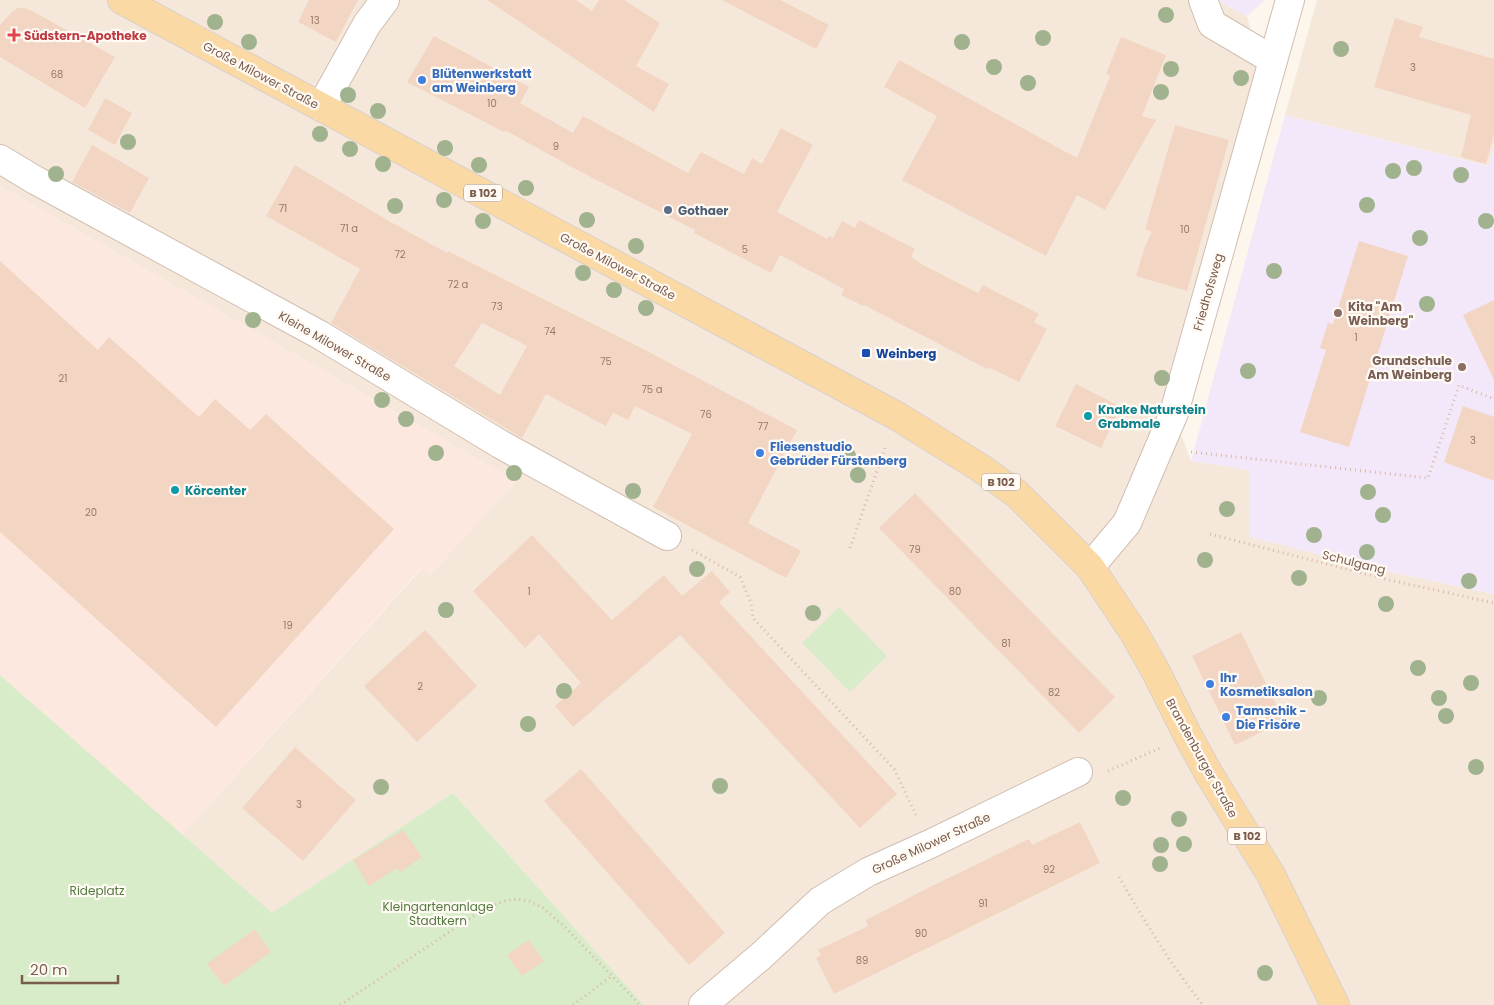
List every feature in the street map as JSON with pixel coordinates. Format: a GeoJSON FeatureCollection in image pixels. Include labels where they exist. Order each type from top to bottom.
{"type":"FeatureCollection","features":[{"type":"Feature","properties":{"kind":"main road","name":"Große Milower Straße"},"geometry":{"type":"LineString","coordinates":[[122,0],[897,416],[979,467],[1018,494],[1090,567]]}},
{"type":"Feature","properties":{"kind":"main road","name":"Brandenburger Straße"},"geometry":{"type":"LineString","coordinates":[[1090,567],[1151,662],[1209,774],[1271,875],[1335,1005]]}},
{"type":"Feature","properties":{"kind":"street"},"geometry":{"type":"LineString","coordinates":[[321,107],[367,24],[385,0]]}},
{"type":"Feature","properties":{"kind":"street"},"geometry":{"type":"LineString","coordinates":[[1203,0],[1212,24],[1273,60]]}},
{"type":"Feature","properties":{"kind":"street","name":"Friedhofsweg"},"geometry":{"type":"LineString","coordinates":[[1090,567],[1126,523],[1174,413],[1290,0]]}},
{"type":"Feature","properties":{"kind":"street","name":"Kleine Milower Straße"},"geometry":{"type":"LineString","coordinates":[[0,159],[35,180],[320,335],[500,444],[667,536]]}},
{"type":"Feature","properties":{"kind":"street","name":"Große Milower Straße"},"geometry":{"type":"LineString","coordinates":[[703,1005],[761,956],[820,901],[868,872],[1078,772]]}},
{"type":"Feature","properties":{"kind":"path"},"geometry":{"type":"LineString","coordinates":[[1159,448],[1428,478],[1459,385],[1494,399]]}},
{"type":"Feature","properties":{"kind":"path"},"geometry":{"type":"LineString","coordinates":[[850,548],[897,416]]}},
{"type":"Feature","properties":{"kind":"path","name":"Schulgang"},"geometry":{"type":"LineString","coordinates":[[1210,534],[1385,579],[1494,603]]}},
{"type":"Feature","properties":{"kind":"path"},"geometry":{"type":"LineString","coordinates":[[667,536],[740,577],[751,603],[753,618],[894,769],[930,844]]}},
{"type":"Feature","properties":{"kind":"path"},"geometry":{"type":"LineString","coordinates":[[1078,772],[1095,777],[1188,736]]}},
{"type":"Feature","properties":{"kind":"path"},"geometry":{"type":"LineString","coordinates":[[1119,878],[1180,977],[1203,1005]]}},
{"type":"Feature","properties":{"kind":"path"},"geometry":{"type":"LineString","coordinates":[[340,1005],[478,912],[503,901],[519,899],[543,908],[564,925],[640,1005]]}},
{"type":"Feature","properties":{"kind":"path"},"geometry":{"type":"LineString","coordinates":[[573,1005],[612,976]]}},
{"type":"Feature","properties":{"kind":"shaded area"},"geometry":{"type":"Polygon","coordinates":[[[0,0],[1216,0],[1247,16],[1261,72],[1170,406],[1191,461],[1249,470],[1372,568],[1494,594],[1494,1005],[644,1005],[453,793],[272,914],[182,835],[422,568],[430,575],[516,481],[0,186],[0,0]]]}},
{"type":"Feature","properties":{"kind":"shaded area"},"geometry":{"type":"Polygon","coordinates":[[[1216,0],[1265,0],[1247,16],[1216,0]]]}},
{"type":"Feature","properties":{"kind":"shaded area"},"geometry":{"type":"Polygon","coordinates":[[[1317,0],[1494,0],[1494,143],[1489,166],[1285,115],[1317,0]]]}},
{"type":"Feature","properties":{"kind":"shaded area","name":"Kita \"Am Weinberg\""},"geometry":{"type":"Polygon","coordinates":[[[1285,115],[1488,166],[1494,143],[1494,594],[1372,568],[1250,537],[1249,470],[1191,461],[1285,115]]]}},
{"type":"Feature","properties":{"kind":"shaded area"},"geometry":{"type":"Polygon","coordinates":[[[0,186],[516,481],[430,576],[421,568],[182,835],[0,675],[0,186]]]}},
{"type":"Feature","properties":{"kind":"green space"},"geometry":{"type":"Polygon","coordinates":[[[839,607],[887,656],[850,692],[802,643],[839,607]]]}},
{"type":"Feature","properties":{"kind":"green space"},"geometry":{"type":"Polygon","coordinates":[[[0,675],[272,913],[453,793],[644,1005],[0,1005],[0,675]]]}},
{"type":"Feature","properties":{"kind":"building"},"geometry":{"type":"Polygon","coordinates":[[[309,0],[358,0],[336,42],[298,22],[309,0]]]}},
{"type":"Feature","properties":{"kind":"building"},"geometry":{"type":"Polygon","coordinates":[[[487,0],[576,0],[592,11],[599,0],[624,0],[660,23],[636,66],[669,84],[654,112],[487,0]]]}},
{"type":"Feature","properties":{"kind":"building"},"geometry":{"type":"Polygon","coordinates":[[[722,0],[780,0],[829,25],[816,49],[722,0]]]}},
{"type":"Feature","properties":{"kind":"building"},"geometry":{"type":"Polygon","coordinates":[[[18,8],[32,11],[115,57],[85,108],[0,57],[0,25],[18,8]]]}},
{"type":"Feature","properties":{"kind":"building"},"geometry":{"type":"Polygon","coordinates":[[[1395,18],[1423,27],[1419,37],[1494,59],[1494,134],[1486,164],[1461,157],[1471,115],[1374,87],[1395,18]]]}},
{"type":"Feature","properties":{"kind":"building"},"geometry":{"type":"Polygon","coordinates":[[[434,36],[529,87],[520,103],[573,133],[583,116],[688,173],[701,152],[744,174],[752,158],[762,164],[781,128],[813,145],[777,212],[827,239],[829,236],[833,238],[842,221],[855,228],[859,220],[915,249],[911,257],[923,265],[978,293],[983,285],[1039,314],[1034,322],[1047,329],[1019,382],[988,367],[987,369],[841,295],[844,289],[780,255],[771,273],[694,233],[695,230],[579,171],[505,130],[504,132],[407,82],[434,36]]]}},
{"type":"Feature","properties":{"kind":"building"},"geometry":{"type":"Polygon","coordinates":[[[1121,37],[1166,55],[1142,116],[1156,120],[1105,210],[1077,195],[1046,256],[902,180],[937,116],[884,87],[899,60],[1077,158],[1110,76],[1106,74],[1121,37]]]}},
{"type":"Feature","properties":{"kind":"building"},"geometry":{"type":"Polygon","coordinates":[[[105,98],[132,113],[115,145],[88,130],[105,98]]]}},
{"type":"Feature","properties":{"kind":"building"},"geometry":{"type":"Polygon","coordinates":[[[1175,125],[1229,140],[1187,291],[1136,276],[1145,246],[1152,232],[1145,229],[1175,125]]]}},
{"type":"Feature","properties":{"kind":"building"},"geometry":{"type":"Polygon","coordinates":[[[92,145],[149,178],[130,213],[72,182],[92,145]]]}},
{"type":"Feature","properties":{"kind":"building"},"geometry":{"type":"Polygon","coordinates":[[[295,165],[387,220],[447,253],[448,251],[645,350],[797,430],[748,523],[801,551],[786,578],[653,507],[692,434],[635,406],[628,420],[613,413],[606,426],[546,394],[522,438],[331,323],[360,269],[266,216],[295,165]],[[482,323],[454,366],[500,395],[527,346],[482,323]]]}},
{"type":"Feature","properties":{"kind":"building"},"geometry":{"type":"Polygon","coordinates":[[[1359,241],[1408,256],[1349,447],[1300,432],[1326,350],[1320,348],[1328,323],[1333,324],[1359,241]]]}},
{"type":"Feature","properties":{"kind":"building","name":"Körcenter"},"geometry":{"type":"Polygon","coordinates":[[[0,261],[98,350],[109,337],[199,417],[215,399],[250,430],[266,414],[394,529],[216,727],[0,532],[0,261]]]}},
{"type":"Feature","properties":{"kind":"building"},"geometry":{"type":"Polygon","coordinates":[[[1494,300],[1494,380],[1463,315],[1494,300]]]}},
{"type":"Feature","properties":{"kind":"building","name":"Knake Naturstein Grabmale"},"geometry":{"type":"Polygon","coordinates":[[[1076,384],[1121,407],[1101,448],[1055,426],[1076,384]]]}},
{"type":"Feature","properties":{"kind":"building"},"geometry":{"type":"Polygon","coordinates":[[[1463,406],[1494,417],[1494,481],[1444,462],[1463,406]]]}},
{"type":"Feature","properties":{"kind":"building"},"geometry":{"type":"Polygon","coordinates":[[[915,493],[1115,697],[1079,733],[879,528],[915,493]]]}},
{"type":"Feature","properties":{"kind":"building"},"geometry":{"type":"Polygon","coordinates":[[[532,535],[612,620],[664,575],[682,596],[712,571],[730,592],[719,602],[897,794],[860,828],[680,635],[573,727],[555,706],[581,683],[539,634],[525,648],[473,591],[532,535]]]}},
{"type":"Feature","properties":{"kind":"building"},"geometry":{"type":"Polygon","coordinates":[[[425,630],[477,686],[417,742],[364,686],[425,630]]]}},
{"type":"Feature","properties":{"kind":"building"},"geometry":{"type":"Polygon","coordinates":[[[1241,632],[1284,721],[1235,745],[1192,656],[1241,632]]]}},
{"type":"Feature","properties":{"kind":"building"},"geometry":{"type":"Polygon","coordinates":[[[295,747],[356,800],[303,861],[242,808],[295,747]]]}},
{"type":"Feature","properties":{"kind":"building"},"geometry":{"type":"Polygon","coordinates":[[[581,769],[725,933],[689,965],[544,801],[581,769]]]}},
{"type":"Feature","properties":{"kind":"building"},"geometry":{"type":"Polygon","coordinates":[[[1080,822],[1100,863],[834,994],[816,958],[821,955],[818,950],[868,926],[866,920],[930,887],[1029,839],[1032,845],[1080,822]]]}},
{"type":"Feature","properties":{"kind":"building"},"geometry":{"type":"Polygon","coordinates":[[[403,830],[422,857],[400,872],[397,868],[369,886],[353,860],[403,830]]]}},
{"type":"Feature","properties":{"kind":"building"},"geometry":{"type":"Polygon","coordinates":[[[255,929],[271,952],[224,986],[207,964],[255,929]]]}},
{"type":"Feature","properties":{"kind":"building"},"geometry":{"type":"Polygon","coordinates":[[[529,940],[544,961],[522,976],[507,955],[529,940]]]}},
{"type":"Feature","properties":{"kind":"place","name":"Südstern-Apotheke"},"geometry":{"type":"Point","coordinates":[14,35]}},
{"type":"Feature","properties":{"kind":"place","name":"Blütenwerkstatt am Weinberg"},"geometry":{"type":"Point","coordinates":[422,80]}},
{"type":"Feature","properties":{"kind":"place","name":"Gothaer"},"geometry":{"type":"Point","coordinates":[668,210]}},
{"type":"Feature","properties":{"kind":"place","name":"Kita \"Am Weinberg\""},"geometry":{"type":"Point","coordinates":[1338,313]}},
{"type":"Feature","properties":{"kind":"place","name":"Weinberg"},"geometry":{"type":"Point","coordinates":[866,353]}},
{"type":"Feature","properties":{"kind":"place","name":"Grundschule Am Weinberg"},"geometry":{"type":"Point","coordinates":[1462,367]}},
{"type":"Feature","properties":{"kind":"place","name":"Knake Naturstein Grabmale"},"geometry":{"type":"Point","coordinates":[1088,416]}},
{"type":"Feature","properties":{"kind":"place","name":"Fliesenstudio Gebrüder Fürstenberg"},"geometry":{"type":"Point","coordinates":[760,453]}},
{"type":"Feature","properties":{"kind":"place","name":"Körcenter"},"geometry":{"type":"Point","coordinates":[175,490]}},
{"type":"Feature","properties":{"kind":"place","name":"Ihr Kosmetiksalon"},"geometry":{"type":"Point","coordinates":[1210,684]}},
{"type":"Feature","properties":{"kind":"place","name":"Tamschik - Die Frisöre"},"geometry":{"type":"Point","coordinates":[1226,717]}},
{"type":"Feature","properties":{"kind":"park label","name":"Rideplatz"},"geometry":{"type":"Point","coordinates":[97,890]}},
{"type":"Feature","properties":{"kind":"park label","name":"Kleingartenanlage Stadtkern"},"geometry":{"type":"Point","coordinates":[438,913]}}]}
